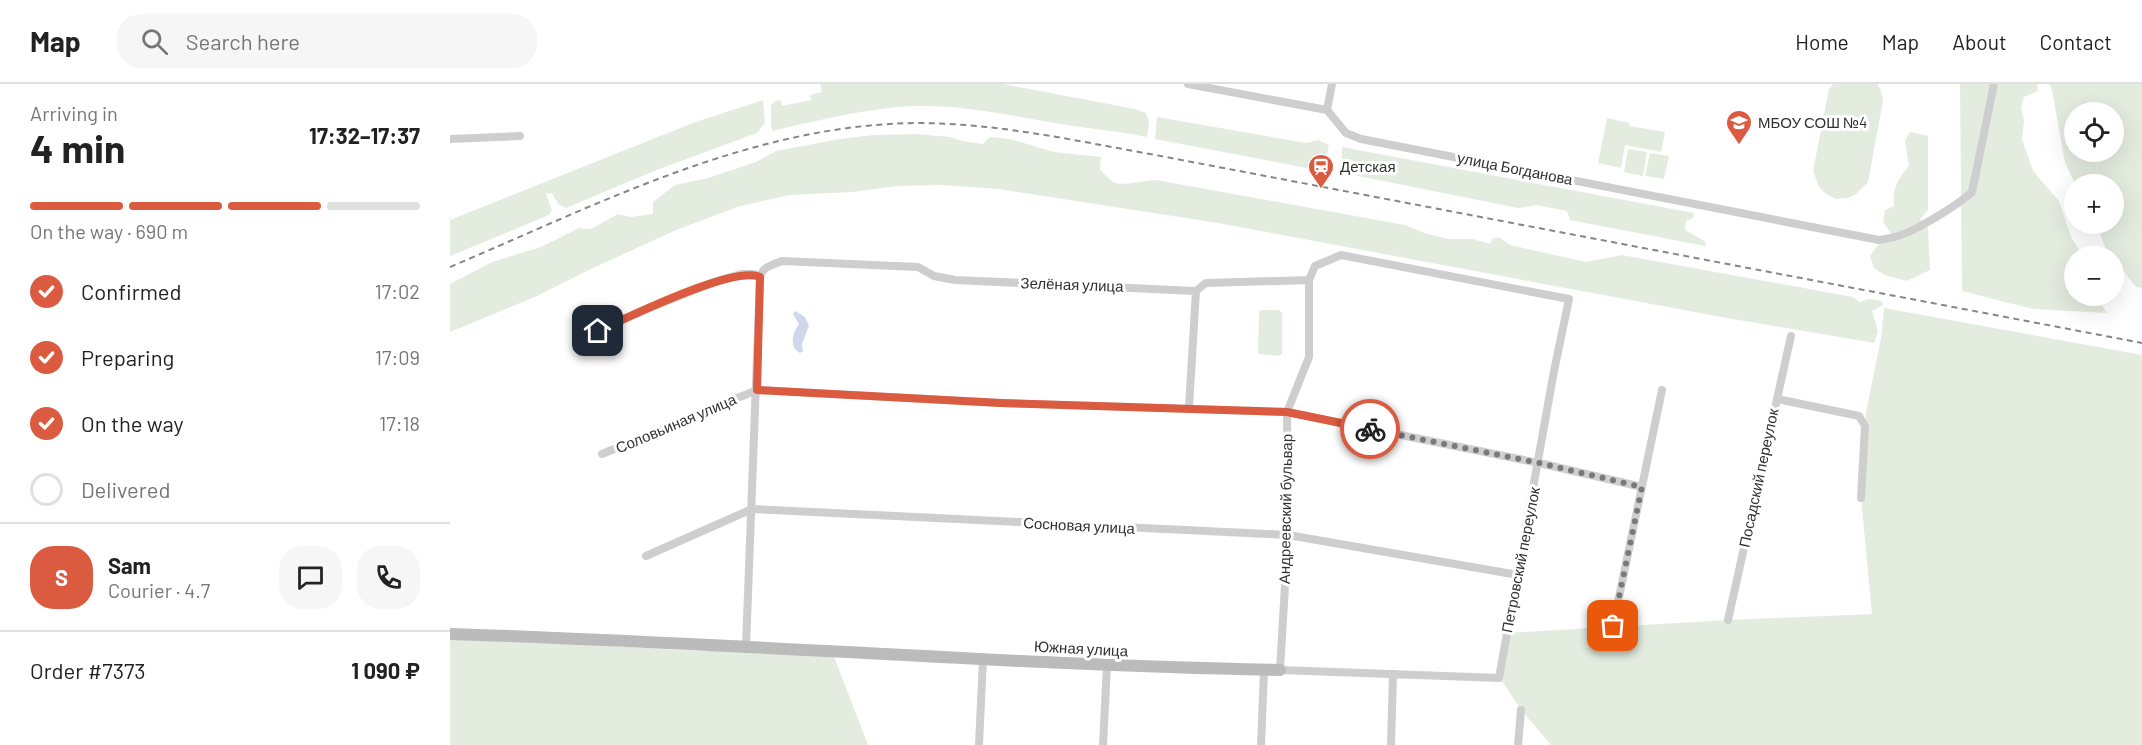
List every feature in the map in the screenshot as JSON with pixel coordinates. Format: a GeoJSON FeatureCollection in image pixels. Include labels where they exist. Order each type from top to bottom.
{"type":"FeatureCollection","features":[{"type":"Feature","properties":{"kind":"street"},"geometry":{"type":"LineString","coordinates":[[1188,84],[1327,110],[1332,84]]}},
{"type":"Feature","properties":{"kind":"street","name":"улица Богданова"},"geometry":{"type":"LineString","coordinates":[[1327,110],[1346,133],[1361,139],[1879,240],[1897,237],[1963,200],[1972,192],[1994,84]]}},
{"type":"Feature","properties":{"kind":"street"},"geometry":{"type":"LineString","coordinates":[[450,139],[520,136]]}},
{"type":"Feature","properties":{"kind":"street","name":"Петровский переулок"},"geometry":{"type":"LineString","coordinates":[[1309,280],[1315,266],[1341,255],[1569,299],[1554,371],[1500,678]]}},
{"type":"Feature","properties":{"kind":"street","name":"Зелёная улица"},"geometry":{"type":"LineString","coordinates":[[760,277],[761,271],[766,267],[782,261],[918,267],[934,276],[955,280],[1196,291],[1206,283],[1309,280]]}},
{"type":"Feature","properties":{"kind":"street"},"geometry":{"type":"LineString","coordinates":[[580,339],[717,281],[741,274],[754,274],[760,277],[746,646]]}},
{"type":"Feature","properties":{"kind":"street","name":"Андреевский бульвар"},"geometry":{"type":"LineString","coordinates":[[1280,670],[1288,535],[1287,412],[1310,357],[1309,280]]}},
{"type":"Feature","properties":{"kind":"street"},"geometry":{"type":"LineString","coordinates":[[1189,408],[1196,291]]}},
{"type":"Feature","properties":{"kind":"street","name":"Посадский переулок"},"geometry":{"type":"LineString","coordinates":[[1728,620],[1791,336]]}},
{"type":"Feature","properties":{"kind":"street","name":"Соловьиная улица"},"geometry":{"type":"LineString","coordinates":[[602,454],[757,390],[1001,403],[1287,412],[1539,463],[1642,487]]}},
{"type":"Feature","properties":{"kind":"street"},"geometry":{"type":"LineString","coordinates":[[1613,626],[1662,390]]}},
{"type":"Feature","properties":{"kind":"street"},"geometry":{"type":"LineString","coordinates":[[1777,399],[1859,416],[1865,426],[1861,498]]}},
{"type":"Feature","properties":{"kind":"street","name":"Сосновая улица"},"geometry":{"type":"LineString","coordinates":[[646,556],[752,509],[1288,535],[1518,575]]}},
{"type":"Feature","properties":{"kind":"street","name":"Южная улица"},"geometry":{"type":"LineString","coordinates":[[450,634],[746,646],[1107,666],[1500,678]]}},
{"type":"Feature","properties":{"kind":"street"},"geometry":{"type":"LineString","coordinates":[[979,745],[983,659]]}},
{"type":"Feature","properties":{"kind":"street"},"geometry":{"type":"LineString","coordinates":[[1103,745],[1107,666]]}},
{"type":"Feature","properties":{"kind":"street"},"geometry":{"type":"LineString","coordinates":[[1261,745],[1264,670]]}},
{"type":"Feature","properties":{"kind":"street"},"geometry":{"type":"LineString","coordinates":[[1391,745],[1393,674]]}},
{"type":"Feature","properties":{"kind":"street"},"geometry":{"type":"LineString","coordinates":[[1518,745],[1521,710]]}},
{"type":"Feature","properties":{"kind":"shaded area"},"geometry":{"type":"Polygon","coordinates":[[[820,84],[1003,84],[1146,113],[1149,122],[1147,137],[976,110],[932,106],[874,110],[773,131],[771,105],[775,101],[781,100],[782,106],[811,100],[810,95],[822,92],[820,84]]]}},
{"type":"Feature","properties":{"kind":"shaded area"},"geometry":{"type":"Polygon","coordinates":[[[1833,84],[1877,84],[1883,101],[1868,182],[1856,194],[1848,198],[1836,199],[1819,187],[1813,171],[1829,89],[1833,84]]]}},
{"type":"Feature","properties":{"kind":"shaded area"},"geometry":{"type":"Polygon","coordinates":[[[1960,84],[2037,84],[2038,91],[2024,97],[2021,108],[2024,120],[2022,139],[2033,171],[2059,201],[2064,216],[2064,234],[2070,234],[2077,246],[2064,246],[2064,306],[2102,306],[2107,313],[2033,309],[1962,291],[1960,84]]]}},
{"type":"Feature","properties":{"kind":"shaded area"},"geometry":{"type":"Polygon","coordinates":[[[2049,84],[2142,84],[2142,288],[2136,287],[2124,272],[2124,246],[2105,246],[2100,234],[2124,234],[2124,174],[2070,174],[2065,162],[2124,162],[2124,102],[2064,102],[2064,157],[2049,84]]]}},
{"type":"Feature","properties":{"kind":"shaded area"},"geometry":{"type":"Polygon","coordinates":[[[763,100],[765,123],[757,133],[654,171],[566,208],[558,204],[552,193],[546,194],[552,210],[549,215],[450,256],[450,220],[693,123],[763,100]]]}},
{"type":"Feature","properties":{"kind":"shaded area"},"geometry":{"type":"Polygon","coordinates":[[[1157,117],[1306,143],[1318,140],[1329,145],[1323,171],[1155,139],[1157,117]]]}},
{"type":"Feature","properties":{"kind":"shaded area"},"geometry":{"type":"Polygon","coordinates":[[[1607,118],[1629,123],[1629,126],[1665,132],[1661,152],[1625,145],[1621,168],[1598,163],[1607,118]]]}},
{"type":"Feature","properties":{"kind":"shaded area"},"geometry":{"type":"Polygon","coordinates":[[[1910,132],[1928,136],[1928,210],[1920,219],[1928,228],[1930,270],[1907,281],[1885,275],[1874,268],[1870,256],[1877,246],[1892,235],[1883,222],[1885,210],[1894,206],[1897,184],[1909,166],[1905,141],[1910,132]]]}},
{"type":"Feature","properties":{"kind":"shaded area"},"geometry":{"type":"Polygon","coordinates":[[[916,134],[950,137],[983,144],[990,137],[1010,139],[1054,152],[1101,157],[1100,170],[1115,183],[1156,180],[1405,225],[1427,234],[1449,239],[1473,239],[1490,244],[1493,238],[1500,238],[1510,245],[1586,262],[1622,255],[1853,297],[1860,302],[1869,299],[1882,301],[1883,305],[1872,311],[1878,331],[1874,343],[1716,316],[1218,223],[999,189],[942,185],[897,186],[853,192],[789,195],[737,207],[674,231],[537,296],[450,332],[450,284],[492,262],[541,247],[579,228],[591,229],[618,214],[631,217],[653,214],[653,202],[675,185],[708,178],[756,162],[776,151],[840,139],[873,135],[916,134]]]}},
{"type":"Feature","properties":{"kind":"shaded area"},"geometry":{"type":"Polygon","coordinates":[[[1342,147],[1694,213],[1693,218],[1686,221],[1685,230],[1706,242],[1705,246],[1570,220],[1567,211],[1537,205],[1518,208],[1338,172],[1342,159],[1342,147]]]}},
{"type":"Feature","properties":{"kind":"shaded area"},"geometry":{"type":"Polygon","coordinates":[[[1628,149],[1647,152],[1643,176],[1624,172],[1628,149]]]}},
{"type":"Feature","properties":{"kind":"shaded area"},"geometry":{"type":"Polygon","coordinates":[[[1650,153],[1669,156],[1664,179],[1645,176],[1650,153]]]}},
{"type":"Feature","properties":{"kind":"shaded area"},"geometry":{"type":"Polygon","coordinates":[[[1884,308],[2142,355],[2142,745],[1551,745],[1521,710],[1500,678],[1506,633],[1872,614],[1861,498],[1866,412],[1881,338],[1884,308]]]}},
{"type":"Feature","properties":{"kind":"shaded area"},"geometry":{"type":"Polygon","coordinates":[[[1279,310],[1282,313],[1282,354],[1279,356],[1258,354],[1259,312],[1279,310]]]}},
{"type":"Feature","properties":{"kind":"shaded area"},"geometry":{"type":"Polygon","coordinates":[[[450,636],[676,650],[833,654],[868,745],[450,745],[450,636]]]}},
{"type":"Feature","properties":{"kind":"water"},"geometry":{"type":"Polygon","coordinates":[[[795,311],[805,317],[809,326],[802,344],[803,351],[800,353],[793,343],[799,324],[793,314],[795,311]]]}},
{"type":"Feature","properties":{"kind":"railway"},"geometry":{"type":"LineString","coordinates":[[450,267],[619,194],[735,153],[794,137],[854,127],[916,123],[946,124],[1004,129],[1092,143],[2142,343]]}},
{"type":"Feature","properties":{"kind":"way so far"},"geometry":{"type":"LineString","coordinates":[[1370,429],[1539,463],[1642,487],[1613,626]]}},
{"type":"Feature","properties":{"kind":"place","name":"МБОУ СОШ №4"},"geometry":{"type":"Point","coordinates":[1739,146]}},
{"type":"Feature","properties":{"kind":"place","name":"Детская"},"geometry":{"type":"Point","coordinates":[1321,190]}},
{"type":"Feature","properties":{"kind":"route"},"geometry":{"type":"LineString","coordinates":[[598,331],[717,281],[741,274],[754,274],[760,277],[757,390],[1001,403],[1287,412],[1370,429]]}}]}
